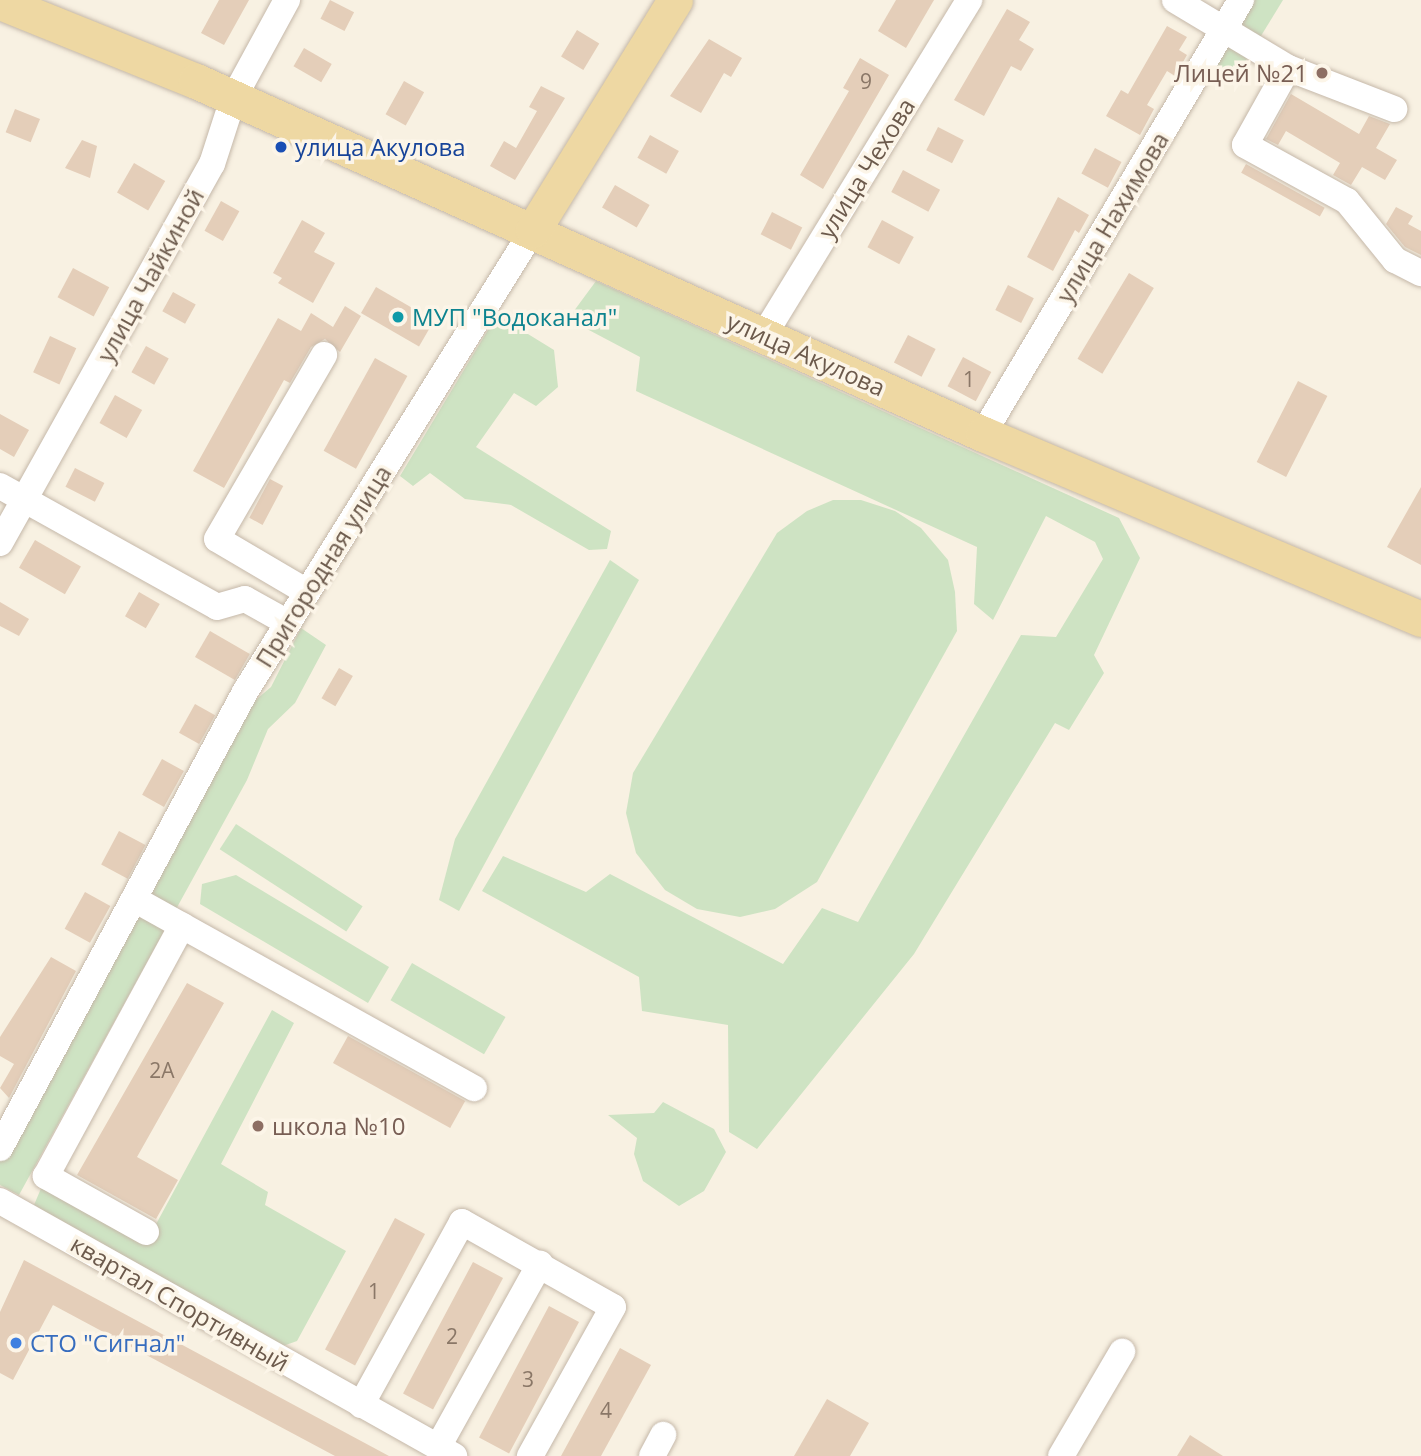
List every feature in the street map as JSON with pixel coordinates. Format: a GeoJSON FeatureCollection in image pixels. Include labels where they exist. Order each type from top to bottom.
{"type":"FeatureCollection","features":[{"type":"Feature","properties":{"kind":"main road","name":"Пригородная улица"},"geometry":{"type":"LineString","coordinates":[[533,230],[676,0]]}},
{"type":"Feature","properties":{"kind":"main road","name":"улица Акулова"},"geometry":{"type":"LineString","coordinates":[[0,2],[39,8],[233,99],[533,230],[984,434],[1421,619]]}},
{"type":"Feature","properties":{"kind":"street","name":"улица Чайкиной"},"geometry":{"type":"LineString","coordinates":[[0,543],[212,164],[233,99],[287,0]]}},
{"type":"Feature","properties":{"kind":"street","name":"улица Чехова"},"geometry":{"type":"LineString","coordinates":[[764,335],[969,0]]}},
{"type":"Feature","properties":{"kind":"street"},"geometry":{"type":"LineString","coordinates":[[1175,0],[1288,68],[1394,109]]}},
{"type":"Feature","properties":{"kind":"street","name":"улица Нахимова"},"geometry":{"type":"LineString","coordinates":[[984,434],[1241,0]]}},
{"type":"Feature","properties":{"kind":"street"},"geometry":{"type":"LineString","coordinates":[[1288,68],[1245,145],[1347,201],[1395,260],[1421,273]]}},
{"type":"Feature","properties":{"kind":"street","name":"Пригородная улица"},"geometry":{"type":"LineString","coordinates":[[0,1148],[245,692],[533,230]]}},
{"type":"Feature","properties":{"kind":"street"},"geometry":{"type":"LineString","coordinates":[[307,592],[217,540],[324,355]]}},
{"type":"Feature","properties":{"kind":"street"},"geometry":{"type":"LineString","coordinates":[[0,486],[218,607],[245,599],[288,623]]}},
{"type":"Feature","properties":{"kind":"street"},"geometry":{"type":"LineString","coordinates":[[134,899],[474,1088]]}},
{"type":"Feature","properties":{"kind":"street"},"geometry":{"type":"LineString","coordinates":[[146,1232],[46,1176],[182,926]]}},
{"type":"Feature","properties":{"kind":"street","name":"квартал Спортивный"},"geometry":{"type":"LineString","coordinates":[[0,1201],[446,1451],[540,1264]]}},
{"type":"Feature","properties":{"kind":"street"},"geometry":{"type":"LineString","coordinates":[[360,1405],[462,1222],[613,1307],[530,1456]]}},
{"type":"Feature","properties":{"kind":"street"},"geometry":{"type":"LineString","coordinates":[[1061,1456],[1122,1352]]}},
{"type":"Feature","properties":{"kind":"green space"},"geometry":{"type":"Polygon","coordinates":[[[1250,0],[1283,0],[1232,83],[1210,70],[1250,0]]]}},
{"type":"Feature","properties":{"kind":"green space"},"geometry":{"type":"Polygon","coordinates":[[[596,281],[1119,518],[1140,558],[1094,655],[1104,673],[1069,730],[1055,723],[914,954],[757,1149],[729,1132],[728,1025],[642,1011],[639,977],[482,891],[503,856],[586,892],[610,874],[783,964],[822,908],[858,922],[1021,635],[1056,637],[1103,559],[1095,542],[1046,516],[993,620],[974,604],[977,547],[636,391],[640,357],[568,319],[596,281]]]}},
{"type":"Feature","properties":{"kind":"green space"},"geometry":{"type":"Polygon","coordinates":[[[497,315],[554,350],[558,387],[536,406],[514,393],[476,447],[611,531],[607,549],[589,550],[511,505],[465,499],[430,473],[413,486],[400,476],[497,315]]]}},
{"type":"Feature","properties":{"kind":"green space"},"geometry":{"type":"Polygon","coordinates":[[[833,500],[861,500],[895,511],[921,528],[948,560],[955,592],[957,631],[817,882],[775,909],[740,917],[697,909],[665,890],[636,853],[626,813],[633,773],[777,533],[807,511],[833,500]]]}},
{"type":"Feature","properties":{"kind":"green space"},"geometry":{"type":"Polygon","coordinates":[[[610,560],[639,580],[459,911],[439,900],[455,839],[610,560]]]}},
{"type":"Feature","properties":{"kind":"green space"},"geometry":{"type":"Polygon","coordinates":[[[301,628],[326,645],[295,703],[268,729],[247,780],[19,1195],[0,1185],[0,1158],[251,704],[271,687],[301,628]]]}},
{"type":"Feature","properties":{"kind":"green space"},"geometry":{"type":"Polygon","coordinates":[[[236,824],[363,906],[346,931],[220,849],[236,824]]]}},
{"type":"Feature","properties":{"kind":"green space"},"geometry":{"type":"Polygon","coordinates":[[[236,875],[389,967],[368,1003],[200,904],[202,884],[236,875]]]}},
{"type":"Feature","properties":{"kind":"green space"},"geometry":{"type":"Polygon","coordinates":[[[412,963],[506,1017],[484,1054],[390,1000],[412,963]]]}},
{"type":"Feature","properties":{"kind":"green space"},"geometry":{"type":"Polygon","coordinates":[[[272,1010],[294,1023],[221,1164],[268,1192],[265,1205],[346,1251],[297,1341],[283,1346],[34,1205],[45,1179],[148,1239],[272,1010]]]}},
{"type":"Feature","properties":{"kind":"green space"},"geometry":{"type":"Polygon","coordinates":[[[663,1102],[714,1129],[726,1152],[704,1191],[679,1206],[643,1181],[634,1154],[637,1138],[608,1115],[654,1113],[663,1102]]]}},
{"type":"Feature","properties":{"kind":"building"},"geometry":{"type":"Polygon","coordinates":[[[219,0],[249,0],[224,45],[201,33],[219,0]]]}},
{"type":"Feature","properties":{"kind":"building"},"geometry":{"type":"Polygon","coordinates":[[[330,0],[354,12],[345,31],[320,19],[330,0]]]}},
{"type":"Feature","properties":{"kind":"building"},"geometry":{"type":"Polygon","coordinates":[[[896,0],[934,0],[906,48],[878,31],[896,0]]]}},
{"type":"Feature","properties":{"kind":"building"},"geometry":{"type":"Polygon","coordinates":[[[1007,9],[1030,22],[1019,40],[1034,49],[1021,71],[1011,66],[984,116],[954,100],[1007,9]]]}},
{"type":"Feature","properties":{"kind":"building"},"geometry":{"type":"Polygon","coordinates":[[[1167,26],[1187,37],[1179,50],[1187,55],[1175,76],[1167,71],[1147,105],[1154,109],[1140,135],[1106,116],[1121,90],[1128,94],[1167,26]]]}},
{"type":"Feature","properties":{"kind":"building"},"geometry":{"type":"Polygon","coordinates":[[[577,30],[599,43],[583,70],[561,57],[577,30]]]}},
{"type":"Feature","properties":{"kind":"building"},"geometry":{"type":"Polygon","coordinates":[[[709,39],[742,58],[731,77],[724,73],[701,113],[670,96],[709,39]]]}},
{"type":"Feature","properties":{"kind":"building"},"geometry":{"type":"Polygon","coordinates":[[[304,48],[332,64],[321,82],[294,66],[304,48]]]}},
{"type":"Feature","properties":{"kind":"building"},"geometry":{"type":"Polygon","coordinates":[[[860,58],[889,75],[823,189],[800,175],[849,91],[843,88],[860,58]]]}},
{"type":"Feature","properties":{"kind":"building"},"geometry":{"type":"Polygon","coordinates":[[[404,81],[424,92],[406,125],[386,114],[404,81]]]}},
{"type":"Feature","properties":{"kind":"building"},"geometry":{"type":"Polygon","coordinates":[[[541,86],[565,98],[515,180],[490,166],[504,141],[516,148],[537,111],[529,107],[541,86]]]}},
{"type":"Feature","properties":{"kind":"building"},"geometry":{"type":"Polygon","coordinates":[[[1291,94],[1359,134],[1369,116],[1390,124],[1376,148],[1397,160],[1385,180],[1362,167],[1351,185],[1333,175],[1340,163],[1286,131],[1278,145],[1266,139],[1291,94]]]}},
{"type":"Feature","properties":{"kind":"building"},"geometry":{"type":"Polygon","coordinates":[[[15,109],[40,119],[31,142],[6,132],[15,109]]]}},
{"type":"Feature","properties":{"kind":"building"},"geometry":{"type":"Polygon","coordinates":[[[938,127],[964,140],[952,163],[926,150],[938,127]]]}},
{"type":"Feature","properties":{"kind":"building"},"geometry":{"type":"Polygon","coordinates":[[[650,135],[679,151],[666,174],[637,158],[650,135]]]}},
{"type":"Feature","properties":{"kind":"building"},"geometry":{"type":"Polygon","coordinates":[[[82,140],[97,146],[90,178],[65,168],[82,140]]]}},
{"type":"Feature","properties":{"kind":"building"},"geometry":{"type":"Polygon","coordinates":[[[1095,148],[1121,162],[1108,188],[1081,174],[1095,148]]]}},
{"type":"Feature","properties":{"kind":"building"},"geometry":{"type":"Polygon","coordinates":[[[134,163],[165,181],[148,210],[117,192],[134,163]]]}},
{"type":"Feature","properties":{"kind":"building"},"geometry":{"type":"Polygon","coordinates":[[[1246,164],[1325,208],[1320,216],[1241,173],[1246,164]]]}},
{"type":"Feature","properties":{"kind":"building"},"geometry":{"type":"Polygon","coordinates":[[[903,170],[940,190],[928,212],[891,192],[903,170]]]}},
{"type":"Feature","properties":{"kind":"building"},"geometry":{"type":"Polygon","coordinates":[[[615,185],[650,205],[637,228],[602,208],[615,185]]]}},
{"type":"Feature","properties":{"kind":"building"},"geometry":{"type":"Polygon","coordinates":[[[1058,197],[1089,215],[1079,233],[1075,230],[1053,271],[1027,257],[1058,197]]]}},
{"type":"Feature","properties":{"kind":"building"},"geometry":{"type":"Polygon","coordinates":[[[221,201],[239,211],[223,241],[205,231],[221,201]]]}},
{"type":"Feature","properties":{"kind":"building"},"geometry":{"type":"Polygon","coordinates":[[[1396,207],[1413,216],[1408,224],[1421,231],[1421,255],[1405,247],[1386,224],[1396,207]]]}},
{"type":"Feature","properties":{"kind":"building"},"geometry":{"type":"Polygon","coordinates":[[[772,212],[802,227],[791,250],[761,234],[772,212]]]}},
{"type":"Feature","properties":{"kind":"building"},"geometry":{"type":"Polygon","coordinates":[[[302,220],[325,233],[314,252],[335,263],[313,303],[278,283],[282,278],[273,273],[302,220]]]}},
{"type":"Feature","properties":{"kind":"building"},"geometry":{"type":"Polygon","coordinates":[[[882,220],[914,237],[899,264],[867,247],[882,220]]]}},
{"type":"Feature","properties":{"kind":"building"},"geometry":{"type":"Polygon","coordinates":[[[73,268],[109,287],[94,316],[58,297],[73,268]]]}},
{"type":"Feature","properties":{"kind":"building"},"geometry":{"type":"Polygon","coordinates":[[[1129,273],[1154,288],[1102,374],[1077,359],[1129,273]]]}},
{"type":"Feature","properties":{"kind":"building"},"geometry":{"type":"Polygon","coordinates":[[[1008,285],[1034,298],[1021,323],[995,310],[1008,285]]]}},
{"type":"Feature","properties":{"kind":"building","name":"МУП \"Водоканал\""},"geometry":{"type":"Polygon","coordinates":[[[376,287],[434,320],[419,346],[361,313],[376,287]]]}},
{"type":"Feature","properties":{"kind":"building"},"geometry":{"type":"Polygon","coordinates":[[[173,292],[196,305],[185,324],[162,311],[173,292]]]}},
{"type":"Feature","properties":{"kind":"building"},"geometry":{"type":"Polygon","coordinates":[[[345,306],[361,316],[340,352],[325,339],[311,347],[290,383],[284,380],[224,488],[193,471],[278,318],[301,331],[311,313],[333,327],[345,306]]]}},
{"type":"Feature","properties":{"kind":"building"},"geometry":{"type":"Polygon","coordinates":[[[908,335],[936,349],[922,377],[894,363],[908,335]]]}},
{"type":"Feature","properties":{"kind":"building"},"geometry":{"type":"Polygon","coordinates":[[[50,336],[76,348],[59,385],[33,372],[50,336]]]}},
{"type":"Feature","properties":{"kind":"building"},"geometry":{"type":"Polygon","coordinates":[[[146,346],[169,359],[154,385],[131,372],[146,346]]]}},
{"type":"Feature","properties":{"kind":"building"},"geometry":{"type":"Polygon","coordinates":[[[963,357],[991,372],[976,401],[948,386],[963,357]]]}},
{"type":"Feature","properties":{"kind":"building"},"geometry":{"type":"Polygon","coordinates":[[[375,358],[407,376],[356,469],[324,451],[375,358]]]}},
{"type":"Feature","properties":{"kind":"building"},"geometry":{"type":"Polygon","coordinates":[[[1298,381],[1327,396],[1286,477],[1257,462],[1298,381]]]}},
{"type":"Feature","properties":{"kind":"building"},"geometry":{"type":"Polygon","coordinates":[[[115,395],[142,410],[127,438],[99,423],[115,395]]]}},
{"type":"Feature","properties":{"kind":"building"},"geometry":{"type":"Polygon","coordinates":[[[0,414],[29,430],[14,457],[0,449],[0,414]]]}},
{"type":"Feature","properties":{"kind":"building"},"geometry":{"type":"Polygon","coordinates":[[[75,468],[104,483],[95,502],[65,487],[75,468]]]}},
{"type":"Feature","properties":{"kind":"building"},"geometry":{"type":"Polygon","coordinates":[[[270,479],[283,486],[263,525],[249,518],[270,479]]]}},
{"type":"Feature","properties":{"kind":"building"},"geometry":{"type":"Polygon","coordinates":[[[1421,487],[1421,565],[1387,547],[1421,487]]]}},
{"type":"Feature","properties":{"kind":"building"},"geometry":{"type":"Polygon","coordinates":[[[35,540],[81,566],[65,594],[19,568],[35,540]]]}},
{"type":"Feature","properties":{"kind":"building"},"geometry":{"type":"Polygon","coordinates":[[[139,592],[160,604],[146,628],[125,616],[139,592]]]}},
{"type":"Feature","properties":{"kind":"building"},"geometry":{"type":"Polygon","coordinates":[[[0,602],[29,619],[19,636],[0,626],[0,602]]]}},
{"type":"Feature","properties":{"kind":"building"},"geometry":{"type":"Polygon","coordinates":[[[210,631],[250,654],[235,680],[195,657],[210,631]]]}},
{"type":"Feature","properties":{"kind":"building"},"geometry":{"type":"Polygon","coordinates":[[[339,668],[353,676],[335,706],[322,698],[339,668]]]}},
{"type":"Feature","properties":{"kind":"building"},"geometry":{"type":"Polygon","coordinates":[[[195,704],[215,715],[199,744],[179,733],[195,704]]]}},
{"type":"Feature","properties":{"kind":"building"},"geometry":{"type":"Polygon","coordinates":[[[162,759],[184,771],[164,807],[142,795],[162,759]]]}},
{"type":"Feature","properties":{"kind":"building"},"geometry":{"type":"Polygon","coordinates":[[[119,831],[145,845],[128,879],[101,865],[119,831]]]}},
{"type":"Feature","properties":{"kind":"building"},"geometry":{"type":"Polygon","coordinates":[[[85,892],[110,906],[90,943],[65,929],[85,892]]]}},
{"type":"Feature","properties":{"kind":"building"},"geometry":{"type":"Polygon","coordinates":[[[51,957],[76,971],[9,1098],[0,1088],[14,1064],[0,1056],[0,1037],[51,957]]]}},
{"type":"Feature","properties":{"kind":"building"},"geometry":{"type":"Polygon","coordinates":[[[187,983],[224,1003],[137,1157],[178,1180],[156,1219],[77,1175],[187,983]]]}},
{"type":"Feature","properties":{"kind":"building"},"geometry":{"type":"Polygon","coordinates":[[[348,1036],[465,1101],[450,1128],[333,1063],[348,1036]]]}},
{"type":"Feature","properties":{"kind":"building"},"geometry":{"type":"Polygon","coordinates":[[[395,1218],[425,1234],[355,1366],[325,1350],[395,1218]]]}},
{"type":"Feature","properties":{"kind":"building"},"geometry":{"type":"Polygon","coordinates":[[[24,1260],[389,1456],[335,1456],[53,1305],[13,1380],[0,1373],[0,1312],[24,1260]]]}},
{"type":"Feature","properties":{"kind":"building"},"geometry":{"type":"Polygon","coordinates":[[[473,1262],[503,1278],[433,1410],[403,1394],[473,1262]]]}},
{"type":"Feature","properties":{"kind":"building"},"geometry":{"type":"Polygon","coordinates":[[[549,1306],[579,1322],[509,1454],[479,1438],[549,1306]]]}},
{"type":"Feature","properties":{"kind":"building"},"geometry":{"type":"Polygon","coordinates":[[[620,1348],[651,1365],[601,1456],[561,1456],[620,1348]]]}},
{"type":"Feature","properties":{"kind":"building"},"geometry":{"type":"Polygon","coordinates":[[[827,1399],[869,1423],[850,1456],[794,1456],[827,1399]]]}},
{"type":"Feature","properties":{"kind":"building"},"geometry":{"type":"Polygon","coordinates":[[[1190,1435],[1223,1456],[1177,1456],[1190,1435]]]}},
{"type":"Feature","properties":{"kind":"place","name":"Лицей №21"},"geometry":{"type":"Point","coordinates":[1322,73]}},
{"type":"Feature","properties":{"kind":"place","name":"улица Акулова"},"geometry":{"type":"Point","coordinates":[281,147]}},
{"type":"Feature","properties":{"kind":"place","name":"МУП \"Водоканал\""},"geometry":{"type":"Point","coordinates":[398,317]}},
{"type":"Feature","properties":{"kind":"place","name":"школа №10"},"geometry":{"type":"Point","coordinates":[258,1126]}},
{"type":"Feature","properties":{"kind":"place","name":"СТО \"Сигнал\""},"geometry":{"type":"Point","coordinates":[16,1343]}}]}
